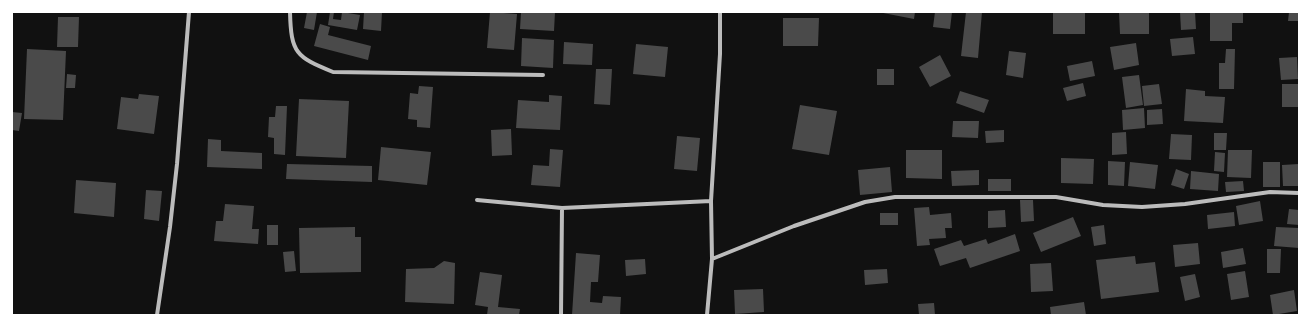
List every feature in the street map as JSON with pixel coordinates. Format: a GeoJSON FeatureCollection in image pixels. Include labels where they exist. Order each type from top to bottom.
{"type":"FeatureCollection","features":[{"type":"Feature","properties":{"kind":"street"},"geometry":{"type":"LineString","coordinates":[[157,315],[170,228],[177,164],[189,12]]}},
{"type":"Feature","properties":{"kind":"street"},"geometry":{"type":"LineString","coordinates":[[290,12],[291,33],[296,51],[308,62],[333,72],[543,75]]}},
{"type":"Feature","properties":{"kind":"street"},"geometry":{"type":"LineString","coordinates":[[707,315],[712,258],[711,201],[720,54],[720,12]]}},
{"type":"Feature","properties":{"kind":"street"},"geometry":{"type":"LineString","coordinates":[[712,258],[794,226],[865,202],[895,197],[1056,196],[1103,205],[1142,207],[1185,204],[1270,192],[1299,193]]}},
{"type":"Feature","properties":{"kind":"street"},"geometry":{"type":"LineString","coordinates":[[478,200],[562,208],[711,201]]}},
{"type":"Feature","properties":{"kind":"street"},"geometry":{"type":"LineString","coordinates":[[561,315],[562,208]]}},
{"type":"Feature","properties":{"kind":"building"},"geometry":{"type":"Polygon","coordinates":[[[307,12],[317,12],[314,30],[304,28],[307,12]]]}},
{"type":"Feature","properties":{"kind":"building"},"geometry":{"type":"Polygon","coordinates":[[[330,12],[334,12],[333,19],[341,20],[342,12],[360,15],[357,30],[328,25],[330,12]]]}},
{"type":"Feature","properties":{"kind":"building"},"geometry":{"type":"Polygon","coordinates":[[[364,12],[382,12],[381,31],[363,29],[364,12]]]}},
{"type":"Feature","properties":{"kind":"building"},"geometry":{"type":"Polygon","coordinates":[[[490,12],[517,14],[514,50],[487,48],[490,12]]]}},
{"type":"Feature","properties":{"kind":"building"},"geometry":{"type":"Polygon","coordinates":[[[521,12],[555,12],[554,31],[520,29],[521,12]]]}},
{"type":"Feature","properties":{"kind":"building"},"geometry":{"type":"Polygon","coordinates":[[[878,12],[915,12],[914,19],[878,12]]]}},
{"type":"Feature","properties":{"kind":"building"},"geometry":{"type":"Polygon","coordinates":[[[935,12],[952,12],[950,29],[933,27],[935,12]]]}},
{"type":"Feature","properties":{"kind":"building"},"geometry":{"type":"Polygon","coordinates":[[[966,12],[982,12],[978,58],[961,56],[966,12]]]}},
{"type":"Feature","properties":{"kind":"building"},"geometry":{"type":"Polygon","coordinates":[[[1053,12],[1085,12],[1085,34],[1053,34],[1053,12]]]}},
{"type":"Feature","properties":{"kind":"building"},"geometry":{"type":"Polygon","coordinates":[[[1119,12],[1149,12],[1149,34],[1120,34],[1119,12]]]}},
{"type":"Feature","properties":{"kind":"building"},"geometry":{"type":"Polygon","coordinates":[[[1180,12],[1195,12],[1196,29],[1181,30],[1180,12]]]}},
{"type":"Feature","properties":{"kind":"building"},"geometry":{"type":"Polygon","coordinates":[[[1210,12],[1243,12],[1243,23],[1232,23],[1232,41],[1210,41],[1210,12]]]}},
{"type":"Feature","properties":{"kind":"building"},"geometry":{"type":"Polygon","coordinates":[[[1289,12],[1299,12],[1299,21],[1288,21],[1289,12]]]}},
{"type":"Feature","properties":{"kind":"building"},"geometry":{"type":"Polygon","coordinates":[[[58,17],[79,17],[78,47],[57,47],[58,17]]]}},
{"type":"Feature","properties":{"kind":"building"},"geometry":{"type":"Polygon","coordinates":[[[783,18],[819,18],[818,46],[783,46],[783,18]]]}},
{"type":"Feature","properties":{"kind":"building"},"geometry":{"type":"Polygon","coordinates":[[[320,24],[330,27],[328,35],[371,46],[368,60],[314,46],[320,24]]]}},
{"type":"Feature","properties":{"kind":"building"},"geometry":{"type":"Polygon","coordinates":[[[1193,37],[1195,54],[1172,56],[1170,39],[1193,37]]]}},
{"type":"Feature","properties":{"kind":"building"},"geometry":{"type":"Polygon","coordinates":[[[522,38],[554,40],[553,68],[521,66],[522,38]]]}},
{"type":"Feature","properties":{"kind":"building"},"geometry":{"type":"Polygon","coordinates":[[[564,42],[593,44],[592,65],[563,64],[564,42]]]}},
{"type":"Feature","properties":{"kind":"building"},"geometry":{"type":"Polygon","coordinates":[[[1136,43],[1139,65],[1114,70],[1110,47],[1136,43]]]}},
{"type":"Feature","properties":{"kind":"building"},"geometry":{"type":"Polygon","coordinates":[[[636,44],[668,47],[665,77],[633,74],[636,44]]]}},
{"type":"Feature","properties":{"kind":"building"},"geometry":{"type":"Polygon","coordinates":[[[27,49],[66,51],[63,120],[24,119],[27,49]]]}},
{"type":"Feature","properties":{"kind":"building"},"geometry":{"type":"Polygon","coordinates":[[[1226,49],[1235,49],[1234,89],[1219,89],[1219,63],[1225,63],[1226,49]]]}},
{"type":"Feature","properties":{"kind":"building"},"geometry":{"type":"Polygon","coordinates":[[[1009,51],[1026,53],[1023,78],[1006,75],[1009,51]]]}},
{"type":"Feature","properties":{"kind":"building"},"geometry":{"type":"Polygon","coordinates":[[[940,55],[951,76],[930,87],[919,67],[940,55]]]}},
{"type":"Feature","properties":{"kind":"building"},"geometry":{"type":"Polygon","coordinates":[[[1297,57],[1298,79],[1281,80],[1279,58],[1297,57]]]}},
{"type":"Feature","properties":{"kind":"building"},"geometry":{"type":"Polygon","coordinates":[[[1092,61],[1095,76],[1070,81],[1067,66],[1092,61]]]}},
{"type":"Feature","properties":{"kind":"building"},"geometry":{"type":"Polygon","coordinates":[[[596,69],[612,69],[610,105],[594,104],[596,69]]]}},
{"type":"Feature","properties":{"kind":"building"},"geometry":{"type":"Polygon","coordinates":[[[877,69],[894,69],[894,85],[877,85],[877,69]]]}},
{"type":"Feature","properties":{"kind":"building"},"geometry":{"type":"Polygon","coordinates":[[[67,74],[76,75],[75,88],[66,88],[67,74]]]}},
{"type":"Feature","properties":{"kind":"building"},"geometry":{"type":"Polygon","coordinates":[[[1139,75],[1143,105],[1126,108],[1122,77],[1139,75]]]}},
{"type":"Feature","properties":{"kind":"building"},"geometry":{"type":"Polygon","coordinates":[[[1083,83],[1086,96],[1067,101],[1063,88],[1083,83]]]}},
{"type":"Feature","properties":{"kind":"building"},"geometry":{"type":"Polygon","coordinates":[[[1159,84],[1162,104],[1144,106],[1142,86],[1159,84]]]}},
{"type":"Feature","properties":{"kind":"building"},"geometry":{"type":"Polygon","coordinates":[[[1282,84],[1299,84],[1299,107],[1282,107],[1282,84]]]}},
{"type":"Feature","properties":{"kind":"building"},"geometry":{"type":"Polygon","coordinates":[[[419,86],[433,87],[430,128],[417,127],[417,120],[408,119],[410,93],[418,94],[419,86]]]}},
{"type":"Feature","properties":{"kind":"building"},"geometry":{"type":"Polygon","coordinates":[[[1186,89],[1205,91],[1205,96],[1225,97],[1223,123],[1184,121],[1186,89]]]}},
{"type":"Feature","properties":{"kind":"building"},"geometry":{"type":"Polygon","coordinates":[[[960,91],[989,100],[984,113],[956,103],[960,91]]]}},
{"type":"Feature","properties":{"kind":"building"},"geometry":{"type":"Polygon","coordinates":[[[139,94],[159,96],[154,134],[117,129],[121,97],[138,99],[139,94]]]}},
{"type":"Feature","properties":{"kind":"building"},"geometry":{"type":"Polygon","coordinates":[[[549,95],[562,96],[560,130],[516,128],[518,100],[549,102],[549,95]]]}},
{"type":"Feature","properties":{"kind":"building"},"geometry":{"type":"Polygon","coordinates":[[[299,99],[349,101],[346,158],[296,156],[299,99]]]}},
{"type":"Feature","properties":{"kind":"building"},"geometry":{"type":"Polygon","coordinates":[[[800,105],[837,111],[829,155],[792,149],[800,105]]]}},
{"type":"Feature","properties":{"kind":"building"},"geometry":{"type":"Polygon","coordinates":[[[276,106],[287,106],[285,155],[274,154],[274,138],[268,137],[269,117],[275,117],[276,106]]]}},
{"type":"Feature","properties":{"kind":"building"},"geometry":{"type":"Polygon","coordinates":[[[1144,108],[1145,128],[1123,130],[1122,110],[1144,108]]]}},
{"type":"Feature","properties":{"kind":"building"},"geometry":{"type":"Polygon","coordinates":[[[1162,109],[1163,124],[1147,125],[1147,110],[1162,109]]]}},
{"type":"Feature","properties":{"kind":"building"},"geometry":{"type":"Polygon","coordinates":[[[12,112],[22,113],[19,131],[12,130],[12,112]]]}},
{"type":"Feature","properties":{"kind":"building"},"geometry":{"type":"Polygon","coordinates":[[[953,121],[979,121],[978,138],[952,137],[953,121]]]}},
{"type":"Feature","properties":{"kind":"building"},"geometry":{"type":"Polygon","coordinates":[[[511,129],[512,155],[492,156],[491,130],[511,129]]]}},
{"type":"Feature","properties":{"kind":"building"},"geometry":{"type":"Polygon","coordinates":[[[1004,130],[1004,142],[986,143],[985,131],[1004,130]]]}},
{"type":"Feature","properties":{"kind":"building"},"geometry":{"type":"Polygon","coordinates":[[[1126,132],[1127,154],[1112,155],[1112,133],[1126,132]]]}},
{"type":"Feature","properties":{"kind":"building"},"geometry":{"type":"Polygon","coordinates":[[[1214,133],[1227,133],[1226,150],[1214,150],[1214,133]]]}},
{"type":"Feature","properties":{"kind":"building"},"geometry":{"type":"Polygon","coordinates":[[[1171,134],[1192,135],[1191,160],[1169,159],[1171,134]]]}},
{"type":"Feature","properties":{"kind":"building"},"geometry":{"type":"Polygon","coordinates":[[[677,136],[700,138],[697,171],[674,169],[677,136]]]}},
{"type":"Feature","properties":{"kind":"building"},"geometry":{"type":"Polygon","coordinates":[[[208,139],[221,140],[221,151],[262,153],[262,169],[207,167],[208,139]]]}},
{"type":"Feature","properties":{"kind":"building"},"geometry":{"type":"Polygon","coordinates":[[[381,147],[431,152],[427,185],[378,180],[381,147]]]}},
{"type":"Feature","properties":{"kind":"building"},"geometry":{"type":"Polygon","coordinates":[[[550,149],[563,150],[560,187],[531,185],[533,165],[549,166],[550,149]]]}},
{"type":"Feature","properties":{"kind":"building"},"geometry":{"type":"Polygon","coordinates":[[[906,150],[942,150],[942,179],[906,178],[906,150]]]}},
{"type":"Feature","properties":{"kind":"building"},"geometry":{"type":"Polygon","coordinates":[[[1228,150],[1252,150],[1251,178],[1227,177],[1228,150]]]}},
{"type":"Feature","properties":{"kind":"building"},"geometry":{"type":"Polygon","coordinates":[[[1215,152],[1225,153],[1224,172],[1214,171],[1215,152]]]}},
{"type":"Feature","properties":{"kind":"building"},"geometry":{"type":"Polygon","coordinates":[[[1061,158],[1094,159],[1093,184],[1061,183],[1061,158]]]}},
{"type":"Feature","properties":{"kind":"building"},"geometry":{"type":"Polygon","coordinates":[[[1108,161],[1125,162],[1124,186],[1108,185],[1108,161]]]}},
{"type":"Feature","properties":{"kind":"building"},"geometry":{"type":"Polygon","coordinates":[[[1130,162],[1158,165],[1155,189],[1128,186],[1130,162]]]}},
{"type":"Feature","properties":{"kind":"building"},"geometry":{"type":"Polygon","coordinates":[[[1263,162],[1280,162],[1280,187],[1263,187],[1263,162]]]}},
{"type":"Feature","properties":{"kind":"building"},"geometry":{"type":"Polygon","coordinates":[[[287,164],[372,166],[372,182],[286,179],[287,164]]]}},
{"type":"Feature","properties":{"kind":"building"},"geometry":{"type":"Polygon","coordinates":[[[1299,164],[1299,186],[1283,186],[1282,165],[1299,164]]]}},
{"type":"Feature","properties":{"kind":"building"},"geometry":{"type":"Polygon","coordinates":[[[890,167],[892,192],[860,195],[858,170],[890,167]]]}},
{"type":"Feature","properties":{"kind":"building"},"geometry":{"type":"Polygon","coordinates":[[[1176,169],[1189,174],[1184,189],[1171,185],[1176,169]]]}},
{"type":"Feature","properties":{"kind":"building"},"geometry":{"type":"Polygon","coordinates":[[[979,170],[979,185],[952,186],[951,171],[979,170]]]}},
{"type":"Feature","properties":{"kind":"building"},"geometry":{"type":"Polygon","coordinates":[[[1191,171],[1219,174],[1218,191],[1190,189],[1191,171]]]}},
{"type":"Feature","properties":{"kind":"building"},"geometry":{"type":"Polygon","coordinates":[[[988,179],[1011,179],[1011,191],[988,191],[988,179]]]}},
{"type":"Feature","properties":{"kind":"building"},"geometry":{"type":"Polygon","coordinates":[[[76,180],[116,183],[114,217],[74,213],[76,180]]]}},
{"type":"Feature","properties":{"kind":"building"},"geometry":{"type":"Polygon","coordinates":[[[1243,181],[1244,191],[1226,192],[1225,182],[1243,181]]]}},
{"type":"Feature","properties":{"kind":"building"},"geometry":{"type":"Polygon","coordinates":[[[146,190],[162,191],[159,221],[144,219],[146,190]]]}},
{"type":"Feature","properties":{"kind":"building"},"geometry":{"type":"Polygon","coordinates":[[[1020,200],[1033,200],[1034,221],[1021,222],[1020,200]]]}},
{"type":"Feature","properties":{"kind":"building"},"geometry":{"type":"Polygon","coordinates":[[[1260,201],[1263,221],[1239,225],[1236,206],[1260,201]]]}},
{"type":"Feature","properties":{"kind":"building"},"geometry":{"type":"Polygon","coordinates":[[[225,204],[254,206],[252,229],[259,229],[258,244],[214,241],[216,221],[223,221],[225,204]]]}},
{"type":"Feature","properties":{"kind":"building"},"geometry":{"type":"Polygon","coordinates":[[[929,207],[930,215],[951,213],[952,228],[945,228],[946,238],[929,239],[930,245],[917,246],[914,208],[929,207]]]}},
{"type":"Feature","properties":{"kind":"building"},"geometry":{"type":"Polygon","coordinates":[[[1289,209],[1299,210],[1299,225],[1287,224],[1289,209]]]}},
{"type":"Feature","properties":{"kind":"building"},"geometry":{"type":"Polygon","coordinates":[[[1005,210],[1006,227],[988,228],[988,211],[1005,210]]]}},
{"type":"Feature","properties":{"kind":"building"},"geometry":{"type":"Polygon","coordinates":[[[1234,212],[1235,226],[1208,229],[1207,215],[1234,212]]]}},
{"type":"Feature","properties":{"kind":"building"},"geometry":{"type":"Polygon","coordinates":[[[880,213],[898,213],[898,225],[880,225],[880,213]]]}},
{"type":"Feature","properties":{"kind":"building"},"geometry":{"type":"Polygon","coordinates":[[[1073,217],[1081,236],[1041,252],[1033,233],[1073,217]]]}},
{"type":"Feature","properties":{"kind":"building"},"geometry":{"type":"Polygon","coordinates":[[[267,225],[278,225],[278,245],[267,245],[267,225]]]}},
{"type":"Feature","properties":{"kind":"building"},"geometry":{"type":"Polygon","coordinates":[[[1104,225],[1106,244],[1094,246],[1091,227],[1104,225]]]}},
{"type":"Feature","properties":{"kind":"building"},"geometry":{"type":"Polygon","coordinates":[[[355,227],[355,237],[361,237],[361,272],[300,273],[299,228],[355,227]]]}},
{"type":"Feature","properties":{"kind":"building"},"geometry":{"type":"Polygon","coordinates":[[[1276,227],[1299,228],[1299,248],[1274,246],[1276,227]]]}},
{"type":"Feature","properties":{"kind":"building"},"geometry":{"type":"Polygon","coordinates":[[[1015,234],[1020,251],[970,268],[966,258],[940,266],[934,249],[961,240],[964,246],[986,239],[988,244],[1015,234]]]}},
{"type":"Feature","properties":{"kind":"building"},"geometry":{"type":"Polygon","coordinates":[[[1198,243],[1200,264],[1175,267],[1173,245],[1198,243]]]}},
{"type":"Feature","properties":{"kind":"building"},"geometry":{"type":"Polygon","coordinates":[[[1243,248],[1246,264],[1223,268],[1221,252],[1243,248]]]}},
{"type":"Feature","properties":{"kind":"building"},"geometry":{"type":"Polygon","coordinates":[[[1267,249],[1281,249],[1280,273],[1267,273],[1267,249]]]}},
{"type":"Feature","properties":{"kind":"building"},"geometry":{"type":"Polygon","coordinates":[[[294,251],[296,271],[285,272],[283,252],[294,251]]]}},
{"type":"Feature","properties":{"kind":"building"},"geometry":{"type":"Polygon","coordinates":[[[576,253],[600,255],[598,282],[591,282],[590,302],[602,303],[603,296],[621,297],[620,315],[572,315],[576,253]]]}},
{"type":"Feature","properties":{"kind":"building"},"geometry":{"type":"Polygon","coordinates":[[[1135,256],[1136,264],[1155,262],[1159,292],[1101,299],[1096,260],[1135,256]]]}},
{"type":"Feature","properties":{"kind":"building"},"geometry":{"type":"Polygon","coordinates":[[[645,259],[646,274],[626,276],[625,260],[645,259]]]}},
{"type":"Feature","properties":{"kind":"building"},"geometry":{"type":"Polygon","coordinates":[[[444,261],[455,263],[454,304],[405,302],[406,269],[434,268],[444,261]]]}},
{"type":"Feature","properties":{"kind":"building"},"geometry":{"type":"Polygon","coordinates":[[[1051,263],[1053,291],[1031,292],[1030,264],[1051,263]]]}},
{"type":"Feature","properties":{"kind":"building"},"geometry":{"type":"Polygon","coordinates":[[[887,269],[888,283],[865,285],[864,270],[887,269]]]}},
{"type":"Feature","properties":{"kind":"building"},"geometry":{"type":"Polygon","coordinates":[[[1245,271],[1249,297],[1231,300],[1227,274],[1245,271]]]}},
{"type":"Feature","properties":{"kind":"building"},"geometry":{"type":"Polygon","coordinates":[[[480,272],[502,275],[498,307],[520,309],[519,315],[487,315],[488,307],[475,305],[480,272]]]}},
{"type":"Feature","properties":{"kind":"building"},"geometry":{"type":"Polygon","coordinates":[[[1195,274],[1200,297],[1185,301],[1180,277],[1195,274]]]}},
{"type":"Feature","properties":{"kind":"building"},"geometry":{"type":"Polygon","coordinates":[[[763,289],[764,312],[735,314],[734,290],[763,289]]]}},
{"type":"Feature","properties":{"kind":"building"},"geometry":{"type":"Polygon","coordinates":[[[1294,290],[1297,311],[1273,315],[1270,295],[1294,290]]]}},
{"type":"Feature","properties":{"kind":"building"},"geometry":{"type":"Polygon","coordinates":[[[1084,302],[1086,315],[1051,315],[1050,307],[1084,302]]]}},
{"type":"Feature","properties":{"kind":"building"},"geometry":{"type":"Polygon","coordinates":[[[934,303],[935,315],[919,315],[918,304],[934,303]]]}}]}
